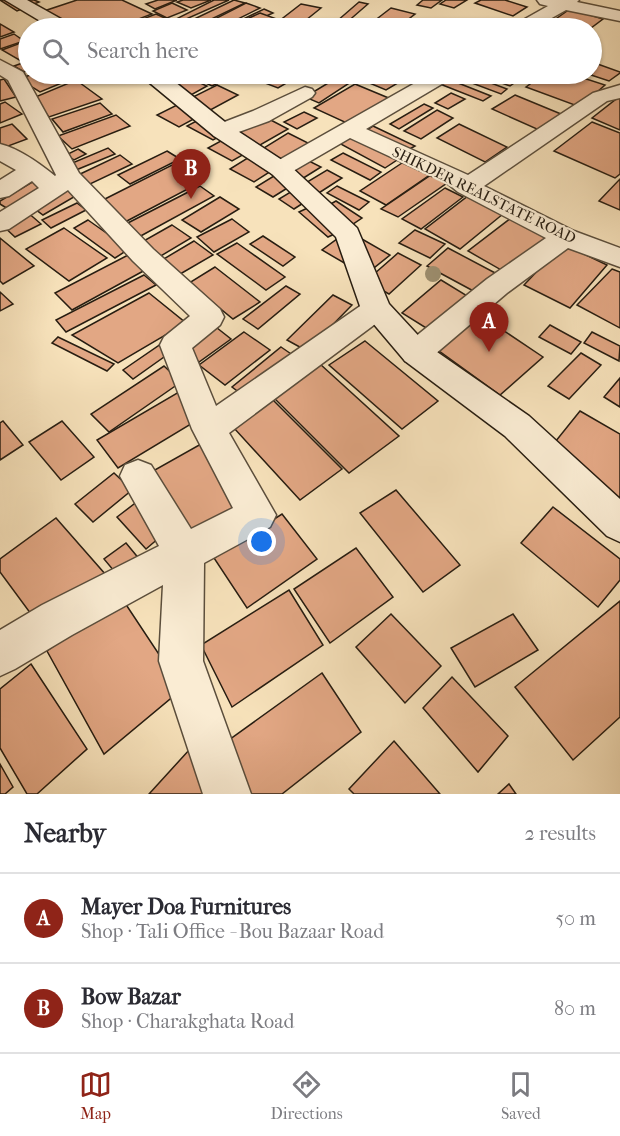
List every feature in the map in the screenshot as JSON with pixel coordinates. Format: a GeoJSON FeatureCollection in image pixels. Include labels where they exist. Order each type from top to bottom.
{"type":"FeatureCollection","features":[{"type":"Feature","properties":{"kind":"street"},"geometry":{"type":"LineString","coordinates":[[14,0],[46,18]]}},
{"type":"Feature","properties":{"kind":"street"},"geometry":{"type":"LineString","coordinates":[[546,0],[567,2],[620,16]]}},
{"type":"Feature","properties":{"kind":"street"},"geometry":{"type":"LineString","coordinates":[[539,18],[567,2]]}},
{"type":"Feature","properties":{"kind":"street"},"geometry":{"type":"LineString","coordinates":[[10,72],[62,183]]}},
{"type":"Feature","properties":{"kind":"street"},"geometry":{"type":"LineString","coordinates":[[166,84],[222,131],[280,169],[348,234],[376,309],[416,353],[517,426],[620,524]]}},
{"type":"Feature","properties":{"kind":"street"},"geometry":{"type":"LineString","coordinates":[[280,169],[428,84]]}},
{"type":"Feature","properties":{"kind":"street"},"geometry":{"type":"LineString","coordinates":[[467,187],[600,97],[620,91]]}},
{"type":"Feature","properties":{"kind":"street"},"geometry":{"type":"LineString","coordinates":[[222,131],[261,116],[305,93]]}},
{"type":"Feature","properties":{"kind":"street","name":"SHIKDER REALSTATE ROAD"},"geometry":{"type":"LineString","coordinates":[[349,129],[456,178],[467,187],[565,237],[620,258]]}},
{"type":"Feature","properties":{"kind":"street"},"geometry":{"type":"LineString","coordinates":[[0,151],[62,183],[209,317],[175,345],[209,429],[257,515],[57,620],[0,654]]}},
{"type":"Feature","properties":{"kind":"street"},"geometry":{"type":"LineString","coordinates":[[0,191],[33,170]]}},
{"type":"Feature","properties":{"kind":"street"},"geometry":{"type":"LineString","coordinates":[[0,223],[62,183]]}},
{"type":"Feature","properties":{"kind":"street"},"geometry":{"type":"LineString","coordinates":[[416,353],[497,286],[565,237]]}},
{"type":"Feature","properties":{"kind":"street"},"geometry":{"type":"LineString","coordinates":[[209,429],[376,309]]}},
{"type":"Feature","properties":{"kind":"street"},"geometry":{"type":"LineString","coordinates":[[138,476],[184,553],[181,661],[227,794]]}},
{"type":"Feature","properties":{"kind":"building"},"geometry":{"type":"Polygon","coordinates":[[[0,0],[34,0],[39,2],[17,11],[0,0]]]}},
{"type":"Feature","properties":{"kind":"building"},"geometry":{"type":"Polygon","coordinates":[[[77,0],[122,0],[152,14],[141,18],[57,18],[44,11],[77,0]]]}},
{"type":"Feature","properties":{"kind":"building"},"geometry":{"type":"Polygon","coordinates":[[[158,0],[177,0],[155,9],[146,4],[158,0]]]}},
{"type":"Feature","properties":{"kind":"building"},"geometry":{"type":"Polygon","coordinates":[[[211,0],[191,8],[177,2],[211,0]]]}},
{"type":"Feature","properties":{"kind":"building"},"geometry":{"type":"Polygon","coordinates":[[[214,0],[229,0],[188,18],[178,18],[214,0]]]}},
{"type":"Feature","properties":{"kind":"building"},"geometry":{"type":"Polygon","coordinates":[[[234,0],[245,3],[214,18],[196,18],[234,0]]]}},
{"type":"Feature","properties":{"kind":"building"},"geometry":{"type":"Polygon","coordinates":[[[423,0],[442,0],[431,8],[417,5],[423,0]]]}},
{"type":"Feature","properties":{"kind":"building"},"geometry":{"type":"Polygon","coordinates":[[[446,0],[467,0],[454,8],[440,4],[446,0]]]}},
{"type":"Feature","properties":{"kind":"building"},"geometry":{"type":"Polygon","coordinates":[[[481,0],[505,0],[527,7],[513,16],[475,3],[481,0]]]}},
{"type":"Feature","properties":{"kind":"building"},"geometry":{"type":"Polygon","coordinates":[[[359,2],[368,4],[352,18],[340,18],[359,2]]]}},
{"type":"Feature","properties":{"kind":"building"},"geometry":{"type":"Polygon","coordinates":[[[172,3],[187,10],[167,18],[153,11],[172,3]]]}},
{"type":"Feature","properties":{"kind":"building"},"geometry":{"type":"Polygon","coordinates":[[[246,3],[260,8],[240,18],[217,18],[246,3]]]}},
{"type":"Feature","properties":{"kind":"building"},"geometry":{"type":"Polygon","coordinates":[[[301,4],[321,8],[308,18],[283,18],[301,4]]]}},
{"type":"Feature","properties":{"kind":"building"},"geometry":{"type":"Polygon","coordinates":[[[391,8],[415,14],[410,18],[378,18],[391,8]]]}},
{"type":"Feature","properties":{"kind":"building"},"geometry":{"type":"Polygon","coordinates":[[[264,9],[273,13],[262,18],[246,18],[264,9]]]}},
{"type":"Feature","properties":{"kind":"building"},"geometry":{"type":"Polygon","coordinates":[[[570,9],[600,18],[557,18],[570,9]]]}},
{"type":"Feature","properties":{"kind":"building"},"geometry":{"type":"Polygon","coordinates":[[[260,13],[274,18],[249,18],[260,13]]]}},
{"type":"Feature","properties":{"kind":"building"},"geometry":{"type":"Polygon","coordinates":[[[156,14],[165,18],[145,18],[156,14]]]}},
{"type":"Feature","properties":{"kind":"building"},"geometry":{"type":"Polygon","coordinates":[[[0,24],[14,32],[0,37],[0,24]]]}},
{"type":"Feature","properties":{"kind":"building"},"geometry":{"type":"Polygon","coordinates":[[[14,34],[18,37],[18,43],[0,49],[0,39],[14,34]]]}},
{"type":"Feature","properties":{"kind":"building"},"geometry":{"type":"Polygon","coordinates":[[[18,44],[18,59],[2,50],[18,44]]]}},
{"type":"Feature","properties":{"kind":"building"},"geometry":{"type":"Polygon","coordinates":[[[602,66],[620,72],[609,81],[602,79],[602,66]]]}},
{"type":"Feature","properties":{"kind":"building"},"geometry":{"type":"Polygon","coordinates":[[[4,79],[16,97],[0,101],[0,80],[4,79]]]}},
{"type":"Feature","properties":{"kind":"building"},"geometry":{"type":"Polygon","coordinates":[[[27,84],[59,84],[40,92],[27,84]]]}},
{"type":"Feature","properties":{"kind":"building"},"geometry":{"type":"Polygon","coordinates":[[[66,84],[81,84],[102,99],[49,117],[33,98],[66,84]]]}},
{"type":"Feature","properties":{"kind":"building"},"geometry":{"type":"Polygon","coordinates":[[[168,84],[207,86],[191,95],[168,84]]]}},
{"type":"Feature","properties":{"kind":"building"},"geometry":{"type":"Polygon","coordinates":[[[268,84],[285,84],[278,88],[268,84]]]}},
{"type":"Feature","properties":{"kind":"building"},"geometry":{"type":"Polygon","coordinates":[[[326,84],[348,84],[319,103],[305,97],[326,84]]]}},
{"type":"Feature","properties":{"kind":"building"},"geometry":{"type":"Polygon","coordinates":[[[355,84],[391,99],[351,125],[314,108],[355,84]]]}},
{"type":"Feature","properties":{"kind":"building"},"geometry":{"type":"Polygon","coordinates":[[[372,84],[396,84],[386,90],[372,84]]]}},
{"type":"Feature","properties":{"kind":"building"},"geometry":{"type":"Polygon","coordinates":[[[440,84],[461,84],[491,96],[483,101],[440,84]]]}},
{"type":"Feature","properties":{"kind":"building"},"geometry":{"type":"Polygon","coordinates":[[[474,84],[494,84],[507,89],[501,94],[474,84]]]}},
{"type":"Feature","properties":{"kind":"building"},"geometry":{"type":"Polygon","coordinates":[[[530,84],[605,85],[580,107],[526,87],[530,84]]]}},
{"type":"Feature","properties":{"kind":"building"},"geometry":{"type":"Polygon","coordinates":[[[217,85],[238,95],[179,127],[157,115],[217,85]]]}},
{"type":"Feature","properties":{"kind":"building"},"geometry":{"type":"Polygon","coordinates":[[[451,93],[465,99],[448,109],[435,103],[451,93]]]}},
{"type":"Feature","properties":{"kind":"building"},"geometry":{"type":"Polygon","coordinates":[[[515,95],[561,114],[539,130],[492,109],[515,95]]]}},
{"type":"Feature","properties":{"kind":"building"},"geometry":{"type":"Polygon","coordinates":[[[620,96],[620,130],[592,118],[620,96]]]}},
{"type":"Feature","properties":{"kind":"building"},"geometry":{"type":"Polygon","coordinates":[[[5,102],[22,114],[0,123],[0,104],[5,102]]]}},
{"type":"Feature","properties":{"kind":"building"},"geometry":{"type":"Polygon","coordinates":[[[100,103],[112,114],[63,132],[52,119],[100,103]]]}},
{"type":"Feature","properties":{"kind":"building"},"geometry":{"type":"Polygon","coordinates":[[[424,104],[433,108],[399,129],[390,124],[424,104]]]}},
{"type":"Feature","properties":{"kind":"building"},"geometry":{"type":"Polygon","coordinates":[[[437,110],[453,118],[421,139],[404,131],[437,110]]]}},
{"type":"Feature","properties":{"kind":"building"},"geometry":{"type":"Polygon","coordinates":[[[304,112],[317,118],[297,129],[284,122],[304,112]]]}},
{"type":"Feature","properties":{"kind":"building"},"geometry":{"type":"Polygon","coordinates":[[[116,115],[130,126],[72,149],[58,136],[116,115]]]}},
{"type":"Feature","properties":{"kind":"building"},"geometry":{"type":"Polygon","coordinates":[[[204,117],[230,131],[213,140],[187,126],[204,117]]]}},
{"type":"Feature","properties":{"kind":"building"},"geometry":{"type":"Polygon","coordinates":[[[265,117],[288,129],[232,161],[208,148],[265,117]]]}},
{"type":"Feature","properties":{"kind":"building"},"geometry":{"type":"Polygon","coordinates":[[[592,122],[620,133],[620,174],[615,178],[554,151],[592,122]]]}},
{"type":"Feature","properties":{"kind":"building"},"geometry":{"type":"Polygon","coordinates":[[[12,124],[27,139],[0,149],[0,128],[12,124]]]}},
{"type":"Feature","properties":{"kind":"building"},"geometry":{"type":"Polygon","coordinates":[[[459,124],[507,147],[485,162],[437,138],[459,124]]]}},
{"type":"Feature","properties":{"kind":"building"},"geometry":{"type":"Polygon","coordinates":[[[373,126],[415,146],[403,153],[362,133],[373,126]]]}},
{"type":"Feature","properties":{"kind":"building"},"geometry":{"type":"Polygon","coordinates":[[[288,133],[312,145],[254,182],[230,169],[288,133]]]}},
{"type":"Feature","properties":{"kind":"building"},"geometry":{"type":"Polygon","coordinates":[[[351,133],[400,158],[385,168],[337,142],[351,133]]]}},
{"type":"Feature","properties":{"kind":"building"},"geometry":{"type":"Polygon","coordinates":[[[108,148],[115,154],[76,170],[70,164],[108,148]]]}},
{"type":"Feature","properties":{"kind":"building"},"geometry":{"type":"Polygon","coordinates":[[[78,149],[86,154],[74,160],[66,155],[78,149]]]}},
{"type":"Feature","properties":{"kind":"building"},"geometry":{"type":"Polygon","coordinates":[[[167,151],[180,159],[130,184],[118,175],[167,151]]]}},
{"type":"Feature","properties":{"kind":"building"},"geometry":{"type":"Polygon","coordinates":[[[343,153],[381,172],[370,180],[331,160],[343,153]]]}},
{"type":"Feature","properties":{"kind":"building"},"geometry":{"type":"Polygon","coordinates":[[[120,155],[132,164],[88,185],[76,176],[120,155]]]}},
{"type":"Feature","properties":{"kind":"building"},"geometry":{"type":"Polygon","coordinates":[[[303,158],[321,167],[273,197],[256,187],[303,158]]]}},
{"type":"Feature","properties":{"kind":"building"},"geometry":{"type":"Polygon","coordinates":[[[408,159],[434,172],[386,205],[360,191],[408,159]]]}},
{"type":"Feature","properties":{"kind":"building"},"geometry":{"type":"Polygon","coordinates":[[[176,163],[203,181],[125,222],[99,202],[176,163]]]}},
{"type":"Feature","properties":{"kind":"building"},"geometry":{"type":"Polygon","coordinates":[[[327,170],[342,178],[294,209],[279,199],[327,170]]]}},
{"type":"Feature","properties":{"kind":"building"},"geometry":{"type":"Polygon","coordinates":[[[431,175],[447,183],[398,217],[381,209],[431,175]]]}},
{"type":"Feature","properties":{"kind":"building"},"geometry":{"type":"Polygon","coordinates":[[[620,179],[620,210],[599,201],[620,179]]]}},
{"type":"Feature","properties":{"kind":"building"},"geometry":{"type":"Polygon","coordinates":[[[34,181],[50,190],[13,212],[0,204],[0,201],[34,181]]]}},
{"type":"Feature","properties":{"kind":"building"},"geometry":{"type":"Polygon","coordinates":[[[67,186],[79,194],[43,215],[31,206],[67,186]]]}},
{"type":"Feature","properties":{"kind":"building"},"geometry":{"type":"Polygon","coordinates":[[[200,186],[214,196],[137,238],[122,226],[200,186]]]}},
{"type":"Feature","properties":{"kind":"building"},"geometry":{"type":"Polygon","coordinates":[[[337,186],[369,202],[359,210],[327,193],[337,186]]]}},
{"type":"Feature","properties":{"kind":"building"},"geometry":{"type":"Polygon","coordinates":[[[445,188],[463,197],[421,229],[402,219],[445,188]]]}},
{"type":"Feature","properties":{"kind":"building"},"geometry":{"type":"Polygon","coordinates":[[[468,196],[503,214],[460,249],[425,229],[468,196]]]}},
{"type":"Feature","properties":{"kind":"building"},"geometry":{"type":"Polygon","coordinates":[[[220,197],[239,209],[201,232],[182,220],[220,197]]]}},
{"type":"Feature","properties":{"kind":"building"},"geometry":{"type":"Polygon","coordinates":[[[336,201],[362,218],[353,224],[327,206],[336,201]]]}},
{"type":"Feature","properties":{"kind":"building"},"geometry":{"type":"Polygon","coordinates":[[[77,203],[86,210],[51,228],[42,220],[77,203]]]}},
{"type":"Feature","properties":{"kind":"building"},"geometry":{"type":"Polygon","coordinates":[[[314,205],[343,230],[328,237],[299,212],[314,205]]]}},
{"type":"Feature","properties":{"kind":"building"},"geometry":{"type":"Polygon","coordinates":[[[26,211],[41,224],[15,237],[1,224],[26,211]]]}},
{"type":"Feature","properties":{"kind":"building"},"geometry":{"type":"Polygon","coordinates":[[[511,218],[552,239],[510,275],[468,251],[511,218]]]}},
{"type":"Feature","properties":{"kind":"building"},"geometry":{"type":"Polygon","coordinates":[[[232,219],[249,232],[214,252],[197,237],[232,219]]]}},
{"type":"Feature","properties":{"kind":"building"},"geometry":{"type":"Polygon","coordinates":[[[88,220],[129,249],[115,258],[74,228],[88,220]]]}},
{"type":"Feature","properties":{"kind":"building"},"geometry":{"type":"Polygon","coordinates":[[[172,225],[191,238],[159,257],[140,243],[172,225]]]}},
{"type":"Feature","properties":{"kind":"building"},"geometry":{"type":"Polygon","coordinates":[[[64,228],[107,258],[69,281],[26,249],[64,228]]]}},
{"type":"Feature","properties":{"kind":"building"},"geometry":{"type":"Polygon","coordinates":[[[415,230],[445,244],[430,258],[399,243],[415,230]]]}},
{"type":"Feature","properties":{"kind":"building"},"geometry":{"type":"Polygon","coordinates":[[[348,231],[390,255],[365,275],[322,250],[348,231]]]}},
{"type":"Feature","properties":{"kind":"building"},"geometry":{"type":"Polygon","coordinates":[[[263,236],[295,257],[283,266],[250,244],[263,236]]]}},
{"type":"Feature","properties":{"kind":"building"},"geometry":{"type":"Polygon","coordinates":[[[0,238],[34,266],[3,284],[0,281],[0,238]]]}},
{"type":"Feature","properties":{"kind":"building"},"geometry":{"type":"Polygon","coordinates":[[[194,241],[213,255],[175,277],[157,263],[194,241]]]}},
{"type":"Feature","properties":{"kind":"building"},"geometry":{"type":"Polygon","coordinates":[[[237,243],[285,277],[266,290],[217,254],[237,243]]]}},
{"type":"Feature","properties":{"kind":"building"},"geometry":{"type":"Polygon","coordinates":[[[563,244],[607,265],[570,308],[524,285],[563,244]]]}},
{"type":"Feature","properties":{"kind":"building"},"geometry":{"type":"Polygon","coordinates":[[[448,248],[499,275],[479,294],[427,266],[448,248]]]}},
{"type":"Feature","properties":{"kind":"building"},"geometry":{"type":"Polygon","coordinates":[[[398,253],[421,265],[389,294],[366,281],[398,253]]]}},
{"type":"Feature","properties":{"kind":"building"},"geometry":{"type":"Polygon","coordinates":[[[130,254],[147,269],[72,310],[55,293],[130,254]]]}},
{"type":"Feature","properties":{"kind":"building"},"geometry":{"type":"Polygon","coordinates":[[[215,267],[260,302],[233,319],[189,283],[215,267]]]}},
{"type":"Feature","properties":{"kind":"building"},"geometry":{"type":"Polygon","coordinates":[[[612,269],[620,272],[620,328],[577,305],[612,269]]]}},
{"type":"Feature","properties":{"kind":"building"},"geometry":{"type":"Polygon","coordinates":[[[144,275],[156,285],[66,332],[56,320],[144,275]]]}},
{"type":"Feature","properties":{"kind":"building"},"geometry":{"type":"Polygon","coordinates":[[[441,280],[469,297],[431,331],[402,313],[441,280]]]}},
{"type":"Feature","properties":{"kind":"building"},"geometry":{"type":"Polygon","coordinates":[[[286,286],[300,294],[258,329],[243,319],[286,286]]]}},
{"type":"Feature","properties":{"kind":"building"},"geometry":{"type":"Polygon","coordinates":[[[0,292],[13,304],[0,311],[0,292]]]}},
{"type":"Feature","properties":{"kind":"building"},"geometry":{"type":"Polygon","coordinates":[[[149,293],[186,323],[118,363],[72,335],[149,293]]]}},
{"type":"Feature","properties":{"kind":"building"},"geometry":{"type":"Polygon","coordinates":[[[333,295],[352,305],[307,351],[287,340],[333,295]]]}},
{"type":"Feature","properties":{"kind":"building"},"geometry":{"type":"Polygon","coordinates":[[[479,314],[543,357],[500,395],[435,348],[479,314]]]}},
{"type":"Feature","properties":{"kind":"building"},"geometry":{"type":"Polygon","coordinates":[[[212,324],[231,339],[199,362],[180,347],[212,324]]]}},
{"type":"Feature","properties":{"kind":"building"},"geometry":{"type":"Polygon","coordinates":[[[550,325],[581,342],[571,354],[539,337],[550,325]]]}},
{"type":"Feature","properties":{"kind":"building"},"geometry":{"type":"Polygon","coordinates":[[[244,332],[270,350],[225,385],[199,365],[244,332]]]}},
{"type":"Feature","properties":{"kind":"building"},"geometry":{"type":"Polygon","coordinates":[[[592,332],[620,346],[619,361],[584,343],[592,332]]]}},
{"type":"Feature","properties":{"kind":"building"},"geometry":{"type":"Polygon","coordinates":[[[58,337],[114,364],[107,371],[52,343],[58,337]]]}},
{"type":"Feature","properties":{"kind":"building"},"geometry":{"type":"Polygon","coordinates":[[[365,341],[438,401],[402,429],[329,365],[365,341]]]}},
{"type":"Feature","properties":{"kind":"building"},"geometry":{"type":"Polygon","coordinates":[[[161,344],[171,352],[133,379],[123,370],[161,344]]]}},
{"type":"Feature","properties":{"kind":"building"},"geometry":{"type":"Polygon","coordinates":[[[281,347],[297,358],[248,399],[232,387],[281,347]]]}},
{"type":"Feature","properties":{"kind":"building"},"geometry":{"type":"Polygon","coordinates":[[[581,353],[601,365],[569,399],[548,386],[581,353]]]}},
{"type":"Feature","properties":{"kind":"building"},"geometry":{"type":"Polygon","coordinates":[[[320,364],[399,436],[349,473],[271,395],[320,364]]]}},
{"type":"Feature","properties":{"kind":"building"},"geometry":{"type":"Polygon","coordinates":[[[164,366],[181,382],[109,432],[91,414],[164,366]]]}},
{"type":"Feature","properties":{"kind":"building"},"geometry":{"type":"Polygon","coordinates":[[[620,378],[620,407],[604,397],[620,378]]]}},
{"type":"Feature","properties":{"kind":"building"},"geometry":{"type":"Polygon","coordinates":[[[184,389],[196,421],[118,468],[97,440],[184,389]]]}},
{"type":"Feature","properties":{"kind":"building"},"geometry":{"type":"Polygon","coordinates":[[[273,400],[342,469],[300,500],[233,427],[273,400]]]}},
{"type":"Feature","properties":{"kind":"building"},"geometry":{"type":"Polygon","coordinates":[[[580,411],[620,434],[620,498],[547,452],[580,411]]]}},
{"type":"Feature","properties":{"kind":"building"},"geometry":{"type":"Polygon","coordinates":[[[3,421],[23,445],[0,460],[0,423],[3,421]]]}},
{"type":"Feature","properties":{"kind":"building"},"geometry":{"type":"Polygon","coordinates":[[[62,421],[94,457],[61,480],[29,442],[62,421]]]}},
{"type":"Feature","properties":{"kind":"building"},"geometry":{"type":"Polygon","coordinates":[[[201,444],[246,507],[196,538],[153,471],[201,444]]]}},
{"type":"Feature","properties":{"kind":"building"},"geometry":{"type":"Polygon","coordinates":[[[114,473],[132,490],[93,522],[75,504],[114,473]]]}},
{"type":"Feature","properties":{"kind":"building"},"geometry":{"type":"Polygon","coordinates":[[[396,490],[460,565],[423,592],[360,513],[396,490]]]}},
{"type":"Feature","properties":{"kind":"building"},"geometry":{"type":"Polygon","coordinates":[[[138,501],[167,531],[146,549],[117,517],[138,501]]]}},
{"type":"Feature","properties":{"kind":"building"},"geometry":{"type":"Polygon","coordinates":[[[553,507],[620,559],[620,580],[598,607],[521,543],[553,507]]]}},
{"type":"Feature","properties":{"kind":"building"},"geometry":{"type":"Polygon","coordinates":[[[282,514],[317,559],[247,608],[214,558],[282,514]]]}},
{"type":"Feature","properties":{"kind":"building"},"geometry":{"type":"Polygon","coordinates":[[[56,518],[106,575],[42,629],[0,572],[0,559],[56,518]]]}},
{"type":"Feature","properties":{"kind":"building"},"geometry":{"type":"Polygon","coordinates":[[[126,543],[145,566],[124,583],[104,559],[126,543]]]}},
{"type":"Feature","properties":{"kind":"building"},"geometry":{"type":"Polygon","coordinates":[[[356,548],[393,597],[330,643],[294,589],[356,548]]]}},
{"type":"Feature","properties":{"kind":"building"},"geometry":{"type":"Polygon","coordinates":[[[289,590],[323,645],[232,707],[201,645],[289,590]]]}},
{"type":"Feature","properties":{"kind":"building"},"geometry":{"type":"Polygon","coordinates":[[[121,597],[182,689],[104,754],[47,651],[121,597]]]}},
{"type":"Feature","properties":{"kind":"building"},"geometry":{"type":"Polygon","coordinates":[[[620,601],[620,717],[573,760],[515,687],[620,601]]]}},
{"type":"Feature","properties":{"kind":"building"},"geometry":{"type":"Polygon","coordinates":[[[391,614],[441,666],[405,703],[356,647],[391,614]]]}},
{"type":"Feature","properties":{"kind":"building"},"geometry":{"type":"Polygon","coordinates":[[[513,614],[538,650],[475,687],[451,648],[513,614]]]}},
{"type":"Feature","properties":{"kind":"building"},"geometry":{"type":"Polygon","coordinates":[[[31,664],[87,749],[37,794],[27,794],[0,748],[0,689],[31,664]]]}},
{"type":"Feature","properties":{"kind":"building"},"geometry":{"type":"Polygon","coordinates":[[[322,673],[361,732],[282,794],[238,794],[215,750],[322,673]]]}},
{"type":"Feature","properties":{"kind":"building"},"geometry":{"type":"Polygon","coordinates":[[[452,677],[508,736],[478,772],[423,708],[452,677]]]}},
{"type":"Feature","properties":{"kind":"building"},"geometry":{"type":"Polygon","coordinates":[[[394,741],[440,794],[354,794],[349,789],[394,741]]]}},
{"type":"Feature","properties":{"kind":"building"},"geometry":{"type":"Polygon","coordinates":[[[190,749],[213,794],[149,794],[190,749]]]}},
{"type":"Feature","properties":{"kind":"building"},"geometry":{"type":"Polygon","coordinates":[[[0,764],[13,787],[5,794],[0,794],[0,764]]]}},
{"type":"Feature","properties":{"kind":"building"},"geometry":{"type":"Polygon","coordinates":[[[509,784],[516,794],[498,794],[509,784]]]}},
{"type":"Feature","properties":{"kind":"place","name":"Bow Bazar"},"geometry":{"type":"Point","coordinates":[191,199]}},
{"type":"Feature","properties":{"kind":"place","name":"Mayer Doa Furnitures"},"geometry":{"type":"Point","coordinates":[489,352]}}]}
